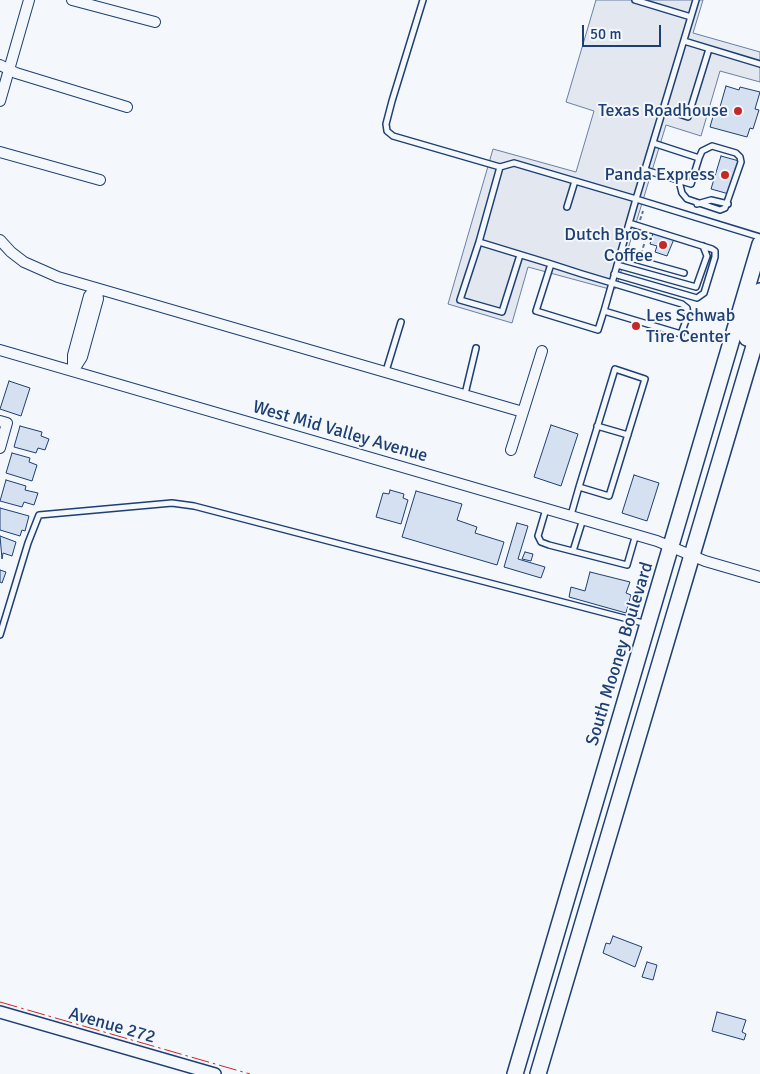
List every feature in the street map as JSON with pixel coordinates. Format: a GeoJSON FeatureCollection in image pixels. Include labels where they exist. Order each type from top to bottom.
{"type":"FeatureCollection","features":[{"type":"Feature","properties":{"kind":"main road","name":"South Mooney Boulevard"},"geometry":{"type":"LineString","coordinates":[[515,1074],[760,244]]}},
{"type":"Feature","properties":{"kind":"main road"},"geometry":{"type":"LineString","coordinates":[[740,394],[739,372],[760,291]]}},
{"type":"Feature","properties":{"kind":"main road"},"geometry":{"type":"LineString","coordinates":[[538,1074],[760,326]]}},
{"type":"Feature","properties":{"kind":"street"},"geometry":{"type":"LineString","coordinates":[[0,101],[4,67],[29,0]]}},
{"type":"Feature","properties":{"kind":"street"},"geometry":{"type":"LineString","coordinates":[[72,0],[155,22]]}},
{"type":"Feature","properties":{"kind":"street"},"geometry":{"type":"LineString","coordinates":[[4,67],[127,107]]}},
{"type":"Feature","properties":{"kind":"street"},"geometry":{"type":"LineString","coordinates":[[0,152],[100,180]]}},
{"type":"Feature","properties":{"kind":"street"},"geometry":{"type":"LineString","coordinates":[[0,240],[10,252],[39,270],[523,412]]}},
{"type":"Feature","properties":{"kind":"street"},"geometry":{"type":"LineString","coordinates":[[72,371],[82,357],[98,299],[96,288]]}},
{"type":"Feature","properties":{"kind":"street","name":"West Mid Valley Avenue"},"geometry":{"type":"LineString","coordinates":[[0,350],[636,534],[760,577]]}},
{"type":"Feature","properties":{"kind":"street"},"geometry":{"type":"LineString","coordinates":[[511,450],[542,351]]}},
{"type":"Feature","properties":{"kind":"street"},"geometry":{"type":"LineString","coordinates":[[0,421],[8,423],[0,448]]}},
{"type":"Feature","properties":{"kind":"street","name":"Avenue 272"},"geometry":{"type":"LineString","coordinates":[[0,1012],[215,1074]]}},
{"type":"Feature","properties":{"kind":"lane"},"geometry":{"type":"LineString","coordinates":[[423,0],[386,124],[387,131],[393,136],[500,167],[514,163],[760,237]]}},
{"type":"Feature","properties":{"kind":"lane"},"geometry":{"type":"LineString","coordinates":[[635,0],[691,16]]}},
{"type":"Feature","properties":{"kind":"lane"},"geometry":{"type":"LineString","coordinates":[[551,264],[536,311],[598,330],[696,0]]}},
{"type":"Feature","properties":{"kind":"lane"},"geometry":{"type":"LineString","coordinates":[[684,41],[760,64]]}},
{"type":"Feature","properties":{"kind":"lane"},"geometry":{"type":"LineString","coordinates":[[664,109],[688,117],[709,49]]}},
{"type":"Feature","properties":{"kind":"lane"},"geometry":{"type":"LineString","coordinates":[[654,143],[699,158]]}},
{"type":"Feature","properties":{"kind":"lane"},"geometry":{"type":"LineString","coordinates":[[645,170],[679,180],[691,184],[702,151],[712,146],[740,157],[741,162],[728,204],[720,210],[697,204],[687,199],[682,193],[679,180]]}},
{"type":"Feature","properties":{"kind":"lane"},"geometry":{"type":"LineString","coordinates":[[500,167],[460,300],[502,312],[520,255]]}},
{"type":"Feature","properties":{"kind":"lane"},"geometry":{"type":"LineString","coordinates":[[567,207],[575,181]]}},
{"type":"Feature","properties":{"kind":"lane"},"geometry":{"type":"LineString","coordinates":[[614,274],[697,298],[704,293],[716,257],[715,251],[704,246],[630,223]]}},
{"type":"Feature","properties":{"kind":"lane"},"geometry":{"type":"LineString","coordinates":[[478,242],[682,304],[687,308],[688,315],[681,334],[604,311]]}},
{"type":"Feature","properties":{"kind":"lane"},"geometry":{"type":"LineString","coordinates":[[617,264],[696,287],[707,256],[704,246]]}},
{"type":"Feature","properties":{"kind":"lane"},"geometry":{"type":"LineString","coordinates":[[620,255],[684,273]]}},
{"type":"Feature","properties":{"kind":"lane"},"geometry":{"type":"LineString","coordinates":[[386,371],[401,322]]}},
{"type":"Feature","properties":{"kind":"lane"},"geometry":{"type":"LineString","coordinates":[[465,394],[476,348]]}},
{"type":"Feature","properties":{"kind":"lane"},"geometry":{"type":"LineString","coordinates":[[571,515],[579,487],[598,426],[614,370],[645,379],[609,496],[579,487]]}},
{"type":"Feature","properties":{"kind":"lane"},"geometry":{"type":"LineString","coordinates":[[598,426],[628,435]]}},
{"type":"Feature","properties":{"kind":"lane"},"geometry":{"type":"LineString","coordinates":[[0,634],[28,543],[40,515],[172,502],[194,506],[647,624]]}},
{"type":"Feature","properties":{"kind":"lane"},"geometry":{"type":"LineString","coordinates":[[546,508],[539,539],[541,542],[627,565],[636,534]]}},
{"type":"Feature","properties":{"kind":"lane"},"geometry":{"type":"LineString","coordinates":[[573,551],[583,519]]}},
{"type":"Feature","properties":{"kind":"path"},"geometry":{"type":"LineString","coordinates":[[639,260],[648,233],[636,230],[643,211]]}},
{"type":"Feature","properties":{"kind":"shaded area"},"geometry":{"type":"Polygon","coordinates":[[[596,0],[703,0],[693,33],[760,52],[760,82],[720,71],[701,136],[666,125],[616,288],[613,290],[528,267],[512,323],[448,304],[493,149],[576,172],[594,111],[566,102],[596,0]]]}},
{"type":"Feature","properties":{"kind":"building","name":"Texas Roadhouse"},"geometry":{"type":"Polygon","coordinates":[[[726,86],[739,90],[740,87],[760,92],[755,109],[759,110],[753,129],[750,128],[747,137],[710,127],[714,113],[718,114],[726,86]]]}},
{"type":"Feature","properties":{"kind":"building","name":"Panda Express"},"geometry":{"type":"Polygon","coordinates":[[[721,156],[739,161],[729,194],[711,189],[721,156]]]}},
{"type":"Feature","properties":{"kind":"building","name":"Dutch Bros. Coffee"},"geometry":{"type":"Polygon","coordinates":[[[653,233],[674,239],[667,256],[655,252],[657,246],[650,244],[653,233]]]}},
{"type":"Feature","properties":{"kind":"building"},"geometry":{"type":"Polygon","coordinates":[[[9,381],[30,388],[21,416],[0,409],[9,381]]]}},
{"type":"Feature","properties":{"kind":"building"},"geometry":{"type":"Polygon","coordinates":[[[551,425],[578,434],[561,486],[534,477],[551,425]]]}},
{"type":"Feature","properties":{"kind":"building"},"geometry":{"type":"Polygon","coordinates":[[[20,426],[42,432],[41,436],[49,439],[45,450],[38,448],[36,453],[14,447],[20,426]]]}},
{"type":"Feature","properties":{"kind":"building"},"geometry":{"type":"Polygon","coordinates":[[[12,453],[30,458],[29,462],[37,465],[32,481],[6,473],[12,453]]]}},
{"type":"Feature","properties":{"kind":"building"},"geometry":{"type":"Polygon","coordinates":[[[634,475],[659,483],[647,521],[622,513],[634,475]]]}},
{"type":"Feature","properties":{"kind":"building"},"geometry":{"type":"Polygon","coordinates":[[[6,480],[26,486],[25,490],[38,493],[34,505],[24,502],[22,507],[0,501],[6,480]]]}},
{"type":"Feature","properties":{"kind":"building"},"geometry":{"type":"Polygon","coordinates":[[[390,490],[404,494],[403,498],[408,500],[401,524],[376,517],[383,493],[389,494],[390,490]]]}},
{"type":"Feature","properties":{"kind":"building"},"geometry":{"type":"Polygon","coordinates":[[[416,491],[462,504],[457,520],[477,527],[475,533],[504,542],[497,565],[402,537],[416,491]]]}},
{"type":"Feature","properties":{"kind":"building"},"geometry":{"type":"Polygon","coordinates":[[[0,508],[29,516],[25,531],[22,530],[20,536],[0,530],[0,508]]]}},
{"type":"Feature","properties":{"kind":"building"},"geometry":{"type":"Polygon","coordinates":[[[517,523],[528,526],[518,559],[545,567],[541,578],[504,567],[517,523]]]}},
{"type":"Feature","properties":{"kind":"building"},"geometry":{"type":"Polygon","coordinates":[[[0,536],[16,542],[12,556],[3,553],[2,559],[0,536]]]}},
{"type":"Feature","properties":{"kind":"building"},"geometry":{"type":"Polygon","coordinates":[[[525,552],[533,554],[531,561],[522,559],[525,552]]]}},
{"type":"Feature","properties":{"kind":"building"},"geometry":{"type":"Polygon","coordinates":[[[0,570],[6,572],[2,583],[0,582],[0,570]]]}},
{"type":"Feature","properties":{"kind":"building"},"geometry":{"type":"Polygon","coordinates":[[[590,572],[630,582],[626,593],[631,595],[626,613],[569,597],[571,587],[585,591],[590,572]]]}},
{"type":"Feature","properties":{"kind":"building"},"geometry":{"type":"Polygon","coordinates":[[[613,936],[642,947],[635,967],[603,953],[606,943],[610,944],[613,936]]]}},
{"type":"Feature","properties":{"kind":"building"},"geometry":{"type":"Polygon","coordinates":[[[647,962],[657,965],[653,980],[642,977],[647,962]]]}},
{"type":"Feature","properties":{"kind":"building"},"geometry":{"type":"Polygon","coordinates":[[[717,1012],[746,1020],[742,1032],[746,1034],[744,1040],[712,1031],[717,1012]]]}},
{"type":"Feature","properties":{"kind":"power"},"geometry":{"type":"LineString","coordinates":[[0,1002],[250,1074]]}},
{"type":"Feature","properties":{"kind":"place","name":"Texas Roadhouse"},"geometry":{"type":"Point","coordinates":[738,111]}},
{"type":"Feature","properties":{"kind":"place","name":"Panda Express"},"geometry":{"type":"Point","coordinates":[725,175]}},
{"type":"Feature","properties":{"kind":"place","name":"Dutch Bros. Coffee"},"geometry":{"type":"Point","coordinates":[663,245]}},
{"type":"Feature","properties":{"kind":"place","name":"Les Schwab Tire Center"},"geometry":{"type":"Point","coordinates":[636,326]}}]}
